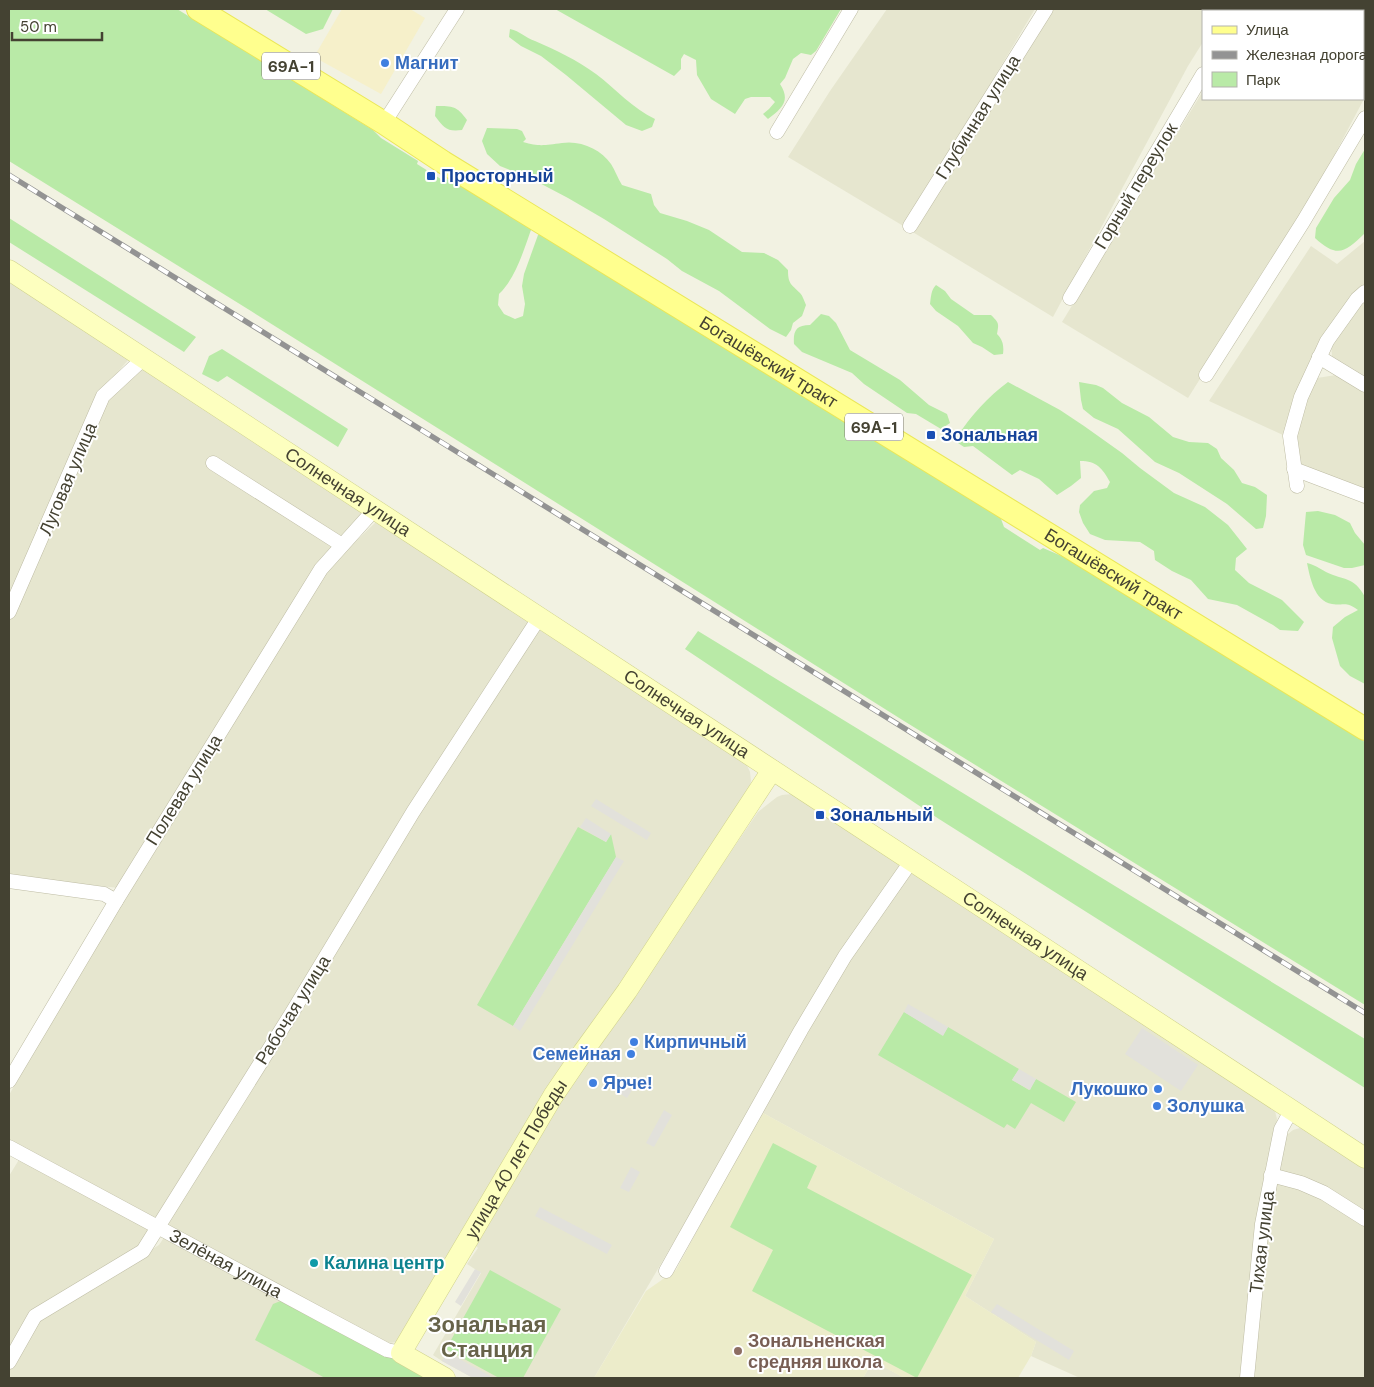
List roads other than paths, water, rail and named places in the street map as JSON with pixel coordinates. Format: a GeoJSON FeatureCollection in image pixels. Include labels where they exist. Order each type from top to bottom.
{"type":"FeatureCollection","features":[{"type":"Feature","properties":{"kind":"main road","name":"Богашёвский тракт"},"geometry":{"type":"LineString","coordinates":[[198,9],[1365,729]]}},
{"type":"Feature","properties":{"kind":"street"},"geometry":{"type":"LineString","coordinates":[[384,123],[457,9]]}},
{"type":"Feature","properties":{"kind":"street"},"geometry":{"type":"LineString","coordinates":[[777,132],[851,9]]}},
{"type":"Feature","properties":{"kind":"street","name":"Глубинная улица"},"geometry":{"type":"LineString","coordinates":[[910,226],[1046,9]]}},
{"type":"Feature","properties":{"kind":"street","name":"Горный переулок"},"geometry":{"type":"LineString","coordinates":[[1070,298],[1202,76]]}},
{"type":"Feature","properties":{"kind":"street"},"geometry":{"type":"LineString","coordinates":[[1206,375],[1303,222],[1365,118]]}},
{"type":"Feature","properties":{"kind":"street","name":"Солнечная улица"},"geometry":{"type":"LineString","coordinates":[[9,270],[1365,1158]]}},
{"type":"Feature","properties":{"kind":"street"},"geometry":{"type":"LineString","coordinates":[[1296,486],[1290,436],[1301,397],[1327,341],[1338,323],[1365,292]]}},
{"type":"Feature","properties":{"kind":"street"},"geometry":{"type":"LineString","coordinates":[[1319,357],[1365,385]]}},
{"type":"Feature","properties":{"kind":"street","name":"Луговая улица"},"geometry":{"type":"LineString","coordinates":[[9,612],[103,396],[144,358]]}},
{"type":"Feature","properties":{"kind":"street"},"geometry":{"type":"LineString","coordinates":[[213,463],[342,545]]}},
{"type":"Feature","properties":{"kind":"street"},"geometry":{"type":"LineString","coordinates":[[1294,469],[1365,496]]}},
{"type":"Feature","properties":{"kind":"street","name":"Полевая улица"},"geometry":{"type":"LineString","coordinates":[[9,1081],[116,901],[321,569],[374,510]]}},
{"type":"Feature","properties":{"kind":"street","name":"Рабочая улица"},"geometry":{"type":"LineString","coordinates":[[9,1362],[35,1316],[143,1251],[288,1020],[413,812],[539,618]]}},
{"type":"Feature","properties":{"kind":"street","name":"улица 40 лет Победы"},"geometry":{"type":"LineString","coordinates":[[401,1353],[553,1096],[627,991],[772,770]]}},
{"type":"Feature","properties":{"kind":"street"},"geometry":{"type":"LineString","coordinates":[[666,1271],[801,1030],[845,956],[912,860]]}},
{"type":"Feature","properties":{"kind":"street"},"geometry":{"type":"LineString","coordinates":[[9,881],[104,894],[116,901]]}},
{"type":"Feature","properties":{"kind":"street","name":"Тихая улица"},"geometry":{"type":"LineString","coordinates":[[1247,1378],[1262,1224],[1281,1130],[1292,1109]]}},
{"type":"Feature","properties":{"kind":"street","name":"Зелёная улица"},"geometry":{"type":"LineString","coordinates":[[9,1147],[387,1350],[401,1353],[445,1378]]}},
{"type":"Feature","properties":{"kind":"street"},"geometry":{"type":"LineString","coordinates":[[1271,1175],[1301,1183],[1324,1193],[1365,1219]]}},
{"type":"Feature","properties":{"kind":"railway"},"geometry":{"type":"LineString","coordinates":[[9,175],[1365,1013]]}},
{"type":"Feature","properties":{"kind":"place","name":"Магнит"},"geometry":{"type":"Point","coordinates":[385,63]}},
{"type":"Feature","properties":{"kind":"place","name":"Просторный"},"geometry":{"type":"Point","coordinates":[431,176]}},
{"type":"Feature","properties":{"kind":"place","name":"Зональная"},"geometry":{"type":"Point","coordinates":[931,435]}},
{"type":"Feature","properties":{"kind":"place","name":"Зональный"},"geometry":{"type":"Point","coordinates":[820,815]}},
{"type":"Feature","properties":{"kind":"place","name":"Кирпичный"},"geometry":{"type":"Point","coordinates":[634,1042]}},
{"type":"Feature","properties":{"kind":"place","name":"Семейная"},"geometry":{"type":"Point","coordinates":[631,1054]}},
{"type":"Feature","properties":{"kind":"place","name":"Ярче!"},"geometry":{"type":"Point","coordinates":[593,1083]}},
{"type":"Feature","properties":{"kind":"place","name":"Лукошко"},"geometry":{"type":"Point","coordinates":[1158,1089]}},
{"type":"Feature","properties":{"kind":"place","name":"Золушка"},"geometry":{"type":"Point","coordinates":[1157,1106]}},
{"type":"Feature","properties":{"kind":"place","name":"Калина центр"},"geometry":{"type":"Point","coordinates":[314,1263]}},
{"type":"Feature","properties":{"kind":"place","name":"Зональненская средняя школа"},"geometry":{"type":"Point","coordinates":[738,1351]}},
{"type":"Feature","properties":{"kind":"district","name":"Зональная Станция"},"geometry":{"type":"Point","coordinates":[487,1336]}}]}
